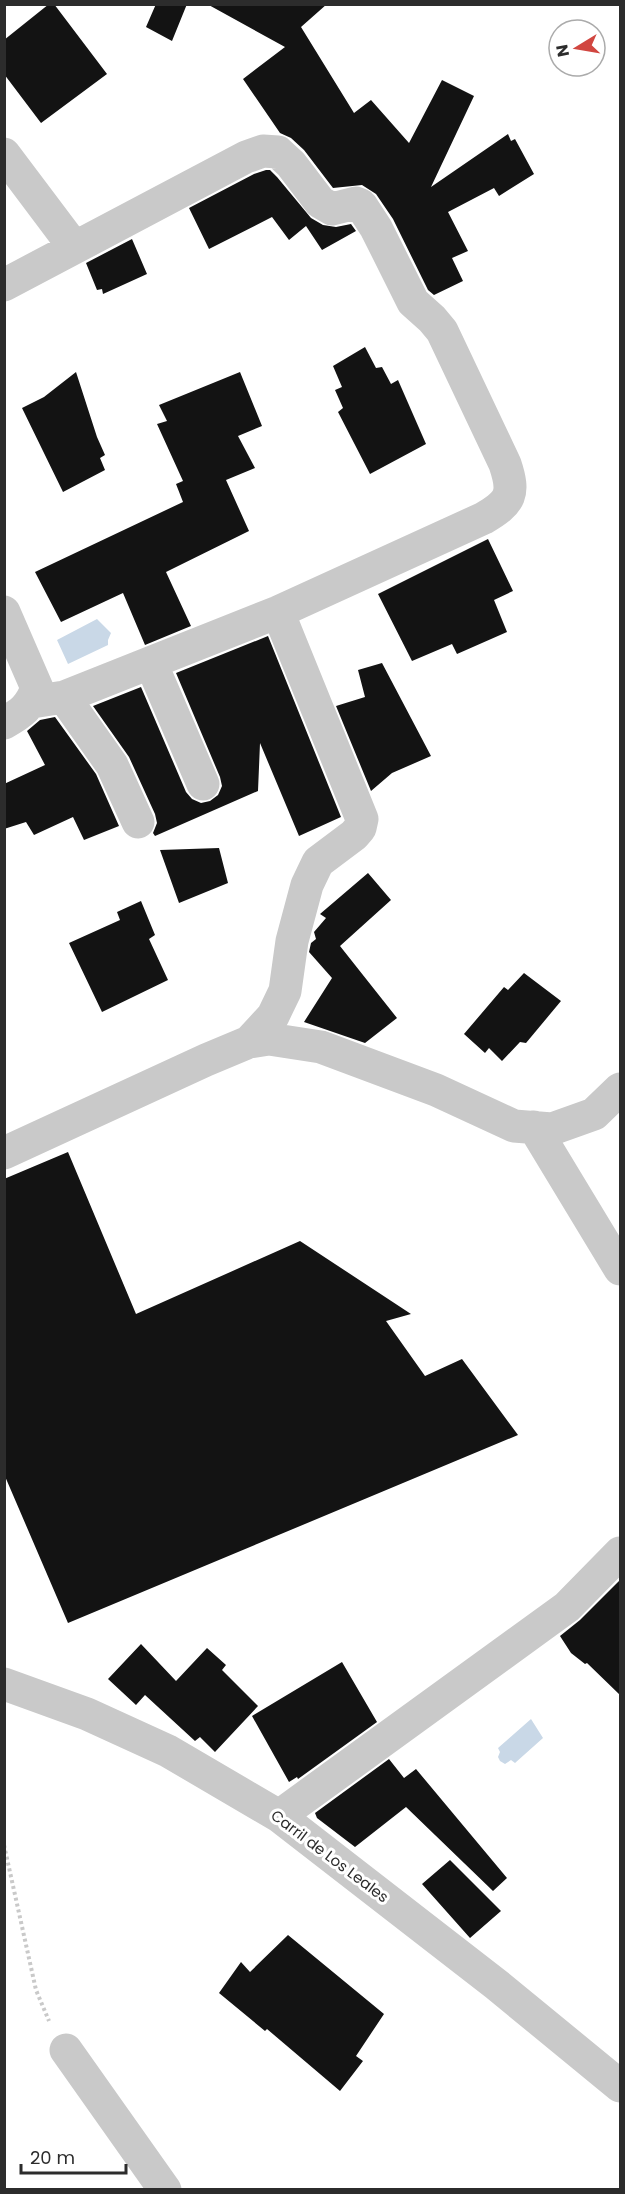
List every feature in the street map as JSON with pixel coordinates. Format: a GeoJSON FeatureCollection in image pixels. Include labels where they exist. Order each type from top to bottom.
{"type":"FeatureCollection","features":[{"type":"Feature","properties":{"kind":"street"},"geometry":{"type":"LineString","coordinates":[[4,285],[246,157],[263,151],[278,152],[291,164],[320,201],[332,209],[356,202],[361,205],[376,228],[413,302],[442,331],[505,464],[512,488],[509,498],[501,508],[484,518],[278,612],[64,697],[32,702]]}},
{"type":"Feature","properties":{"kind":"street"},"geometry":{"type":"LineString","coordinates":[[4,154],[74,247]]}},
{"type":"Feature","properties":{"kind":"street"},"geometry":{"type":"LineString","coordinates":[[4,612],[37,688],[32,702],[20,715],[4,723]]}},
{"type":"Feature","properties":{"kind":"street"},"geometry":{"type":"LineString","coordinates":[[249,1042],[273,1017],[285,991],[292,940],[311,877],[318,862],[360,828],[362,819],[278,612]]}},
{"type":"Feature","properties":{"kind":"street"},"geometry":{"type":"LineString","coordinates":[[150,663],[203,784]]}},
{"type":"Feature","properties":{"kind":"street"},"geometry":{"type":"LineString","coordinates":[[64,697],[112,765],[138,822]]}},
{"type":"Feature","properties":{"kind":"street"},"geometry":{"type":"LineString","coordinates":[[4,1153],[249,1042],[269,1039],[321,1047],[436,1090],[514,1126],[552,1129],[594,1114],[621,1089]]}},
{"type":"Feature","properties":{"kind":"street"},"geometry":{"type":"LineString","coordinates":[[534,1127],[621,1269]]}},
{"type":"Feature","properties":{"kind":"street"},"geometry":{"type":"LineString","coordinates":[[279,1816],[567,1607],[621,1553]]}},
{"type":"Feature","properties":{"kind":"street","name":"Carril de Los Leales"},"geometry":{"type":"LineString","coordinates":[[4,1684],[87,1714],[168,1751],[279,1816],[497,1985],[621,2086]]}},
{"type":"Feature","properties":{"kind":"street"},"geometry":{"type":"LineString","coordinates":[[66,2050],[165,2190]]}},
{"type":"Feature","properties":{"kind":"path"},"geometry":{"type":"LineString","coordinates":[[4,1845],[40,2004],[66,2050]]}},
{"type":"Feature","properties":{"kind":"water"},"geometry":{"type":"Polygon","coordinates":[[[97,619],[111,633],[108,645],[68,664],[57,640],[97,619]]]}},
{"type":"Feature","properties":{"kind":"water"},"geometry":{"type":"Polygon","coordinates":[[[531,1719],[543,1738],[515,1763],[511,1760],[505,1764],[500,1761],[498,1748],[531,1719]]]}},
{"type":"Feature","properties":{"kind":"building"},"geometry":{"type":"Polygon","coordinates":[[[49,4],[54,4],[107,74],[41,123],[4,74],[4,40],[49,4]]]}},
{"type":"Feature","properties":{"kind":"building"},"geometry":{"type":"Polygon","coordinates":[[[156,4],[187,4],[172,41],[146,27],[156,4]]]}},
{"type":"Feature","properties":{"kind":"building"},"geometry":{"type":"Polygon","coordinates":[[[207,4],[327,4],[301,27],[354,113],[371,100],[409,143],[442,80],[474,96],[431,187],[508,134],[511,141],[515,139],[534,174],[499,196],[494,188],[448,212],[468,251],[452,258],[463,281],[434,295],[428,290],[393,219],[376,194],[362,185],[333,188],[304,150],[291,138],[280,133],[243,79],[285,47],[207,4]]]}},
{"type":"Feature","properties":{"kind":"building"},"geometry":{"type":"Polygon","coordinates":[[[270,170],[277,177],[311,218],[323,225],[336,227],[351,224],[356,231],[322,250],[306,226],[289,240],[272,217],[209,249],[189,208],[270,170]]]}},
{"type":"Feature","properties":{"kind":"building"},"geometry":{"type":"Polygon","coordinates":[[[132,239],[147,274],[103,294],[102,289],[97,290],[86,263],[132,239]]]}},
{"type":"Feature","properties":{"kind":"building"},"geometry":{"type":"Polygon","coordinates":[[[365,347],[376,368],[382,367],[391,384],[398,380],[426,444],[370,474],[338,412],[343,408],[335,390],[342,387],[333,366],[365,347]]]}},
{"type":"Feature","properties":{"kind":"building"},"geometry":{"type":"Polygon","coordinates":[[[76,372],[105,455],[100,458],[105,470],[63,492],[22,408],[44,397],[76,372]]]}},
{"type":"Feature","properties":{"kind":"building"},"geometry":{"type":"Polygon","coordinates":[[[240,372],[262,426],[238,436],[255,468],[226,480],[249,531],[166,572],[191,626],[145,645],[123,593],[61,622],[35,572],[183,502],[176,484],[183,481],[157,424],[167,421],[159,405],[240,372]]]}},
{"type":"Feature","properties":{"kind":"building"},"geometry":{"type":"Polygon","coordinates":[[[488,539],[513,591],[494,600],[507,632],[457,654],[452,644],[412,661],[378,594],[488,539]]]}},
{"type":"Feature","properties":{"kind":"building"},"geometry":{"type":"Polygon","coordinates":[[[268,636],[341,817],[299,836],[260,743],[258,791],[155,836],[153,833],[157,823],[155,814],[129,757],[93,706],[141,687],[186,792],[192,799],[201,803],[210,801],[218,795],[222,786],[220,777],[176,673],[268,636]]]}},
{"type":"Feature","properties":{"kind":"building"},"geometry":{"type":"Polygon","coordinates":[[[382,663],[431,756],[392,773],[371,791],[336,706],[365,697],[358,670],[382,663]]]}},
{"type":"Feature","properties":{"kind":"building"},"geometry":{"type":"Polygon","coordinates":[[[55,717],[96,774],[119,826],[84,840],[73,817],[34,835],[26,822],[4,829],[4,784],[45,765],[27,731],[40,720],[55,717]]]}},
{"type":"Feature","properties":{"kind":"building"},"geometry":{"type":"Polygon","coordinates":[[[219,848],[228,883],[179,903],[160,850],[219,848]]]}},
{"type":"Feature","properties":{"kind":"building"},"geometry":{"type":"Polygon","coordinates":[[[368,873],[391,900],[340,946],[397,1018],[365,1043],[304,1022],[332,978],[309,952],[311,943],[316,939],[314,932],[326,918],[320,914],[368,873]]]}},
{"type":"Feature","properties":{"kind":"building"},"geometry":{"type":"Polygon","coordinates":[[[141,901],[155,935],[149,939],[168,980],[102,1012],[69,943],[120,920],[117,912],[141,901]]]}},
{"type":"Feature","properties":{"kind":"building"},"geometry":{"type":"Polygon","coordinates":[[[524,973],[561,1001],[526,1043],[520,1042],[502,1061],[489,1048],[485,1053],[464,1034],[504,987],[508,990],[524,973]]]}},
{"type":"Feature","properties":{"kind":"building"},"geometry":{"type":"Polygon","coordinates":[[[68,1152],[136,1314],[300,1241],[411,1314],[386,1321],[425,1376],[462,1359],[518,1435],[68,1623],[4,1474],[4,1179],[68,1152]]]}},
{"type":"Feature","properties":{"kind":"building"},"geometry":{"type":"Polygon","coordinates":[[[621,1579],[621,1696],[587,1663],[585,1664],[571,1653],[560,1636],[580,1620],[621,1579]]]}},
{"type":"Feature","properties":{"kind":"building"},"geometry":{"type":"Polygon","coordinates":[[[141,1644],[176,1681],[207,1648],[226,1665],[222,1670],[258,1706],[215,1752],[200,1737],[195,1741],[145,1695],[136,1705],[108,1679],[141,1644]]]}},
{"type":"Feature","properties":{"kind":"building"},"geometry":{"type":"Polygon","coordinates":[[[342,1662],[377,1722],[298,1779],[297,1777],[289,1782],[252,1716],[342,1662]]]}},
{"type":"Feature","properties":{"kind":"building"},"geometry":{"type":"Polygon","coordinates":[[[389,1759],[404,1778],[416,1769],[507,1878],[493,1891],[406,1807],[355,1847],[317,1818],[315,1813],[389,1759]]]}},
{"type":"Feature","properties":{"kind":"building"},"geometry":{"type":"Polygon","coordinates":[[[450,1860],[501,1911],[470,1938],[422,1884],[450,1860]]]}},
{"type":"Feature","properties":{"kind":"building"},"geometry":{"type":"Polygon","coordinates":[[[288,1935],[384,2014],[356,2056],[363,2061],[340,2091],[267,2029],[265,2031],[219,1993],[241,1962],[250,1972],[288,1935]]]}}]}
